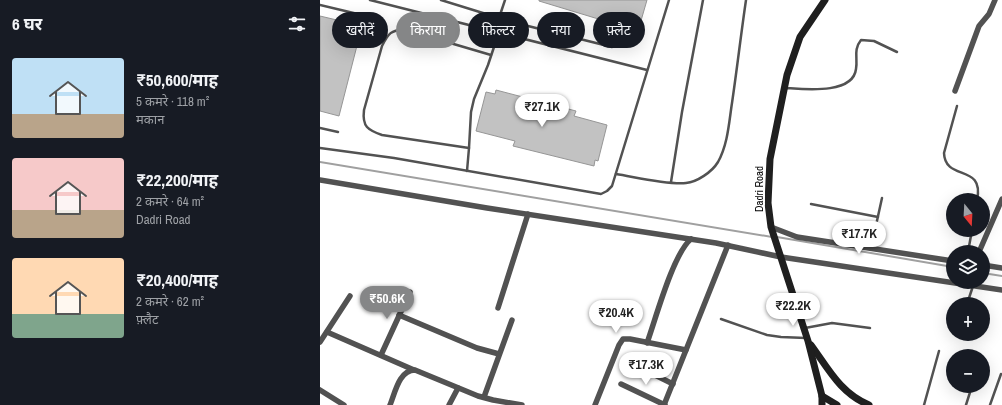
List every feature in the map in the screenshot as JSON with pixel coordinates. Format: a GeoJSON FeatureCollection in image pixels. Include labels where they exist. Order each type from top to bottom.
{"type":"FeatureCollection","features":[{"type":"Feature","properties":{"kind":"main road","name":"Dadri Road"},"geometry":{"type":"LineString","coordinates":[[822,405],[822,396],[804,328],[773,235],[768,203],[770,159],[787,75],[800,37],[824,0]]}},
{"type":"Feature","properties":{"kind":"main road"},"geometry":{"type":"LineString","coordinates":[[807,340],[837,382],[851,394],[869,405]]}},
{"type":"Feature","properties":{"kind":"main road"},"geometry":{"type":"LineString","coordinates":[[822,396],[837,405]]}},
{"type":"Feature","properties":{"kind":"street"},"geometry":{"type":"LineString","coordinates":[[955,91],[979,26],[989,14],[995,0]]}},
{"type":"Feature","properties":{"kind":"street"},"geometry":{"type":"LineString","coordinates":[[320,180],[728,245],[780,256],[946,282]]}},
{"type":"Feature","properties":{"kind":"street"},"geometry":{"type":"LineString","coordinates":[[982,245],[1002,199]]}},
{"type":"Feature","properties":{"kind":"street"},"geometry":{"type":"LineString","coordinates":[[498,308],[528,214]]}},
{"type":"Feature","properties":{"kind":"street"},"geometry":{"type":"LineString","coordinates":[[771,227],[797,237],[946,260]]}},
{"type":"Feature","properties":{"kind":"street"},"geometry":{"type":"LineString","coordinates":[[647,342],[680,254],[691,239]]}},
{"type":"Feature","properties":{"kind":"street"},"geometry":{"type":"LineString","coordinates":[[621,384],[664,405],[728,245]]}},
{"type":"Feature","properties":{"kind":"street"},"geometry":{"type":"LineString","coordinates":[[990,266],[1002,268]]}},
{"type":"Feature","properties":{"kind":"street"},"geometry":{"type":"LineString","coordinates":[[990,288],[1002,290]]}},
{"type":"Feature","properties":{"kind":"street"},"geometry":{"type":"LineString","coordinates":[[381,355],[410,292]]}},
{"type":"Feature","properties":{"kind":"street"},"geometry":{"type":"LineString","coordinates":[[320,342],[350,296]]}},
{"type":"Feature","properties":{"kind":"street"},"geometry":{"type":"LineString","coordinates":[[399,315],[477,348],[499,354]]}},
{"type":"Feature","properties":{"kind":"street"},"geometry":{"type":"LineString","coordinates":[[484,397],[512,320]]}},
{"type":"Feature","properties":{"kind":"street"},"geometry":{"type":"LineString","coordinates":[[327,332],[458,388],[484,397],[522,405]]}},
{"type":"Feature","properties":{"kind":"street"},"geometry":{"type":"LineString","coordinates":[[595,405],[621,340],[626,338],[686,350]]}},
{"type":"Feature","properties":{"kind":"street"},"geometry":{"type":"LineString","coordinates":[[629,362],[673,384]]}},
{"type":"Feature","properties":{"kind":"street"},"geometry":{"type":"LineString","coordinates":[[390,405],[404,375],[410,370],[415,370]]}},
{"type":"Feature","properties":{"kind":"street"},"geometry":{"type":"LineString","coordinates":[[449,405],[458,388]]}},
{"type":"Feature","properties":{"kind":"street"},"geometry":{"type":"LineString","coordinates":[[320,390],[344,405]]}},
{"type":"Feature","properties":{"kind":"lane"},"geometry":{"type":"LineString","coordinates":[[370,0],[468,24]]}},
{"type":"Feature","properties":{"kind":"lane"},"geometry":{"type":"LineString","coordinates":[[441,0],[480,12]]}},
{"type":"Feature","properties":{"kind":"lane"},"geometry":{"type":"LineString","coordinates":[[501,12],[505,0]]}},
{"type":"Feature","properties":{"kind":"lane"},"geometry":{"type":"LineString","coordinates":[[320,148],[394,158],[602,194],[608,191],[612,186],[669,0]]}},
{"type":"Feature","properties":{"kind":"lane"},"geometry":{"type":"LineString","coordinates":[[671,182],[682,112],[703,0]]}},
{"type":"Feature","properties":{"kind":"lane"},"geometry":{"type":"LineString","coordinates":[[616,174],[686,183],[698,179],[717,164],[723,152],[727,137],[746,0]]}},
{"type":"Feature","properties":{"kind":"lane"},"geometry":{"type":"LineString","coordinates":[[320,5],[349,12]]}},
{"type":"Feature","properties":{"kind":"lane"},"geometry":{"type":"LineString","coordinates":[[529,26],[593,42]]}},
{"type":"Feature","properties":{"kind":"lane"},"geometry":{"type":"LineString","coordinates":[[469,148],[370,131],[365,124],[364,110],[382,46],[392,32],[406,30],[492,55]]}},
{"type":"Feature","properties":{"kind":"lane"},"geometry":{"type":"LineString","coordinates":[[529,40],[647,70]]}},
{"type":"Feature","properties":{"kind":"lane"},"geometry":{"type":"LineString","coordinates":[[785,88],[820,90],[836,87],[850,81],[855,76],[856,50],[857,45],[862,40],[874,41],[898,52]]}},
{"type":"Feature","properties":{"kind":"lane"},"geometry":{"type":"LineString","coordinates":[[467,171],[471,112],[474,99],[494,48]]}},
{"type":"Feature","properties":{"kind":"lane"},"geometry":{"type":"LineString","coordinates":[[957,106],[944,153],[944,159],[950,168],[974,179],[979,189],[978,193]]}},
{"type":"Feature","properties":{"kind":"lane"},"geometry":{"type":"LineString","coordinates":[[320,128],[338,132]]}},
{"type":"Feature","properties":{"kind":"lane"},"geometry":{"type":"LineString","coordinates":[[871,248],[882,198]]}},
{"type":"Feature","properties":{"kind":"lane"},"geometry":{"type":"LineString","coordinates":[[810,204],[878,217]]}},
{"type":"Feature","properties":{"kind":"lane"},"geometry":{"type":"LineString","coordinates":[[721,319],[767,335],[781,338],[807,340]]}},
{"type":"Feature","properties":{"kind":"lane"},"geometry":{"type":"LineString","coordinates":[[804,328],[832,323],[870,328]]}},
{"type":"Feature","properties":{"kind":"lane"},"geometry":{"type":"LineString","coordinates":[[924,405],[939,351]]}},
{"type":"Feature","properties":{"kind":"lane"},"geometry":{"type":"LineString","coordinates":[[990,405],[1001,374]]}},
{"type":"Feature","properties":{"kind":"lane"},"geometry":{"type":"LineString","coordinates":[[966,405],[970,393]]}},
{"type":"Feature","properties":{"kind":"building"},"geometry":{"type":"Polygon","coordinates":[[[647,0],[644,12],[593,12],[593,17],[585,15],[585,12],[575,12],[539,1],[647,0]]]}},
{"type":"Feature","properties":{"kind":"building"},"geometry":{"type":"Polygon","coordinates":[[[320,16],[332,19],[332,48],[356,48],[339,116],[320,111],[320,16]]]}},
{"type":"Feature","properties":{"kind":"building"},"geometry":{"type":"Polygon","coordinates":[[[496,90],[576,111],[574,116],[607,125],[598,161],[595,160],[594,166],[513,146],[515,141],[476,131],[486,92],[495,94],[496,90]]]}},
{"type":"Feature","properties":{"kind":"waterway"},"geometry":{"type":"LineString","coordinates":[[320,162],[772,237]]}},
{"type":"Feature","properties":{"kind":"waterway"},"geometry":{"type":"LineString","coordinates":[[777,237],[946,266]]}},
{"type":"Feature","properties":{"kind":"waterway"},"geometry":{"type":"LineString","coordinates":[[990,274],[1002,276]]}}]}
